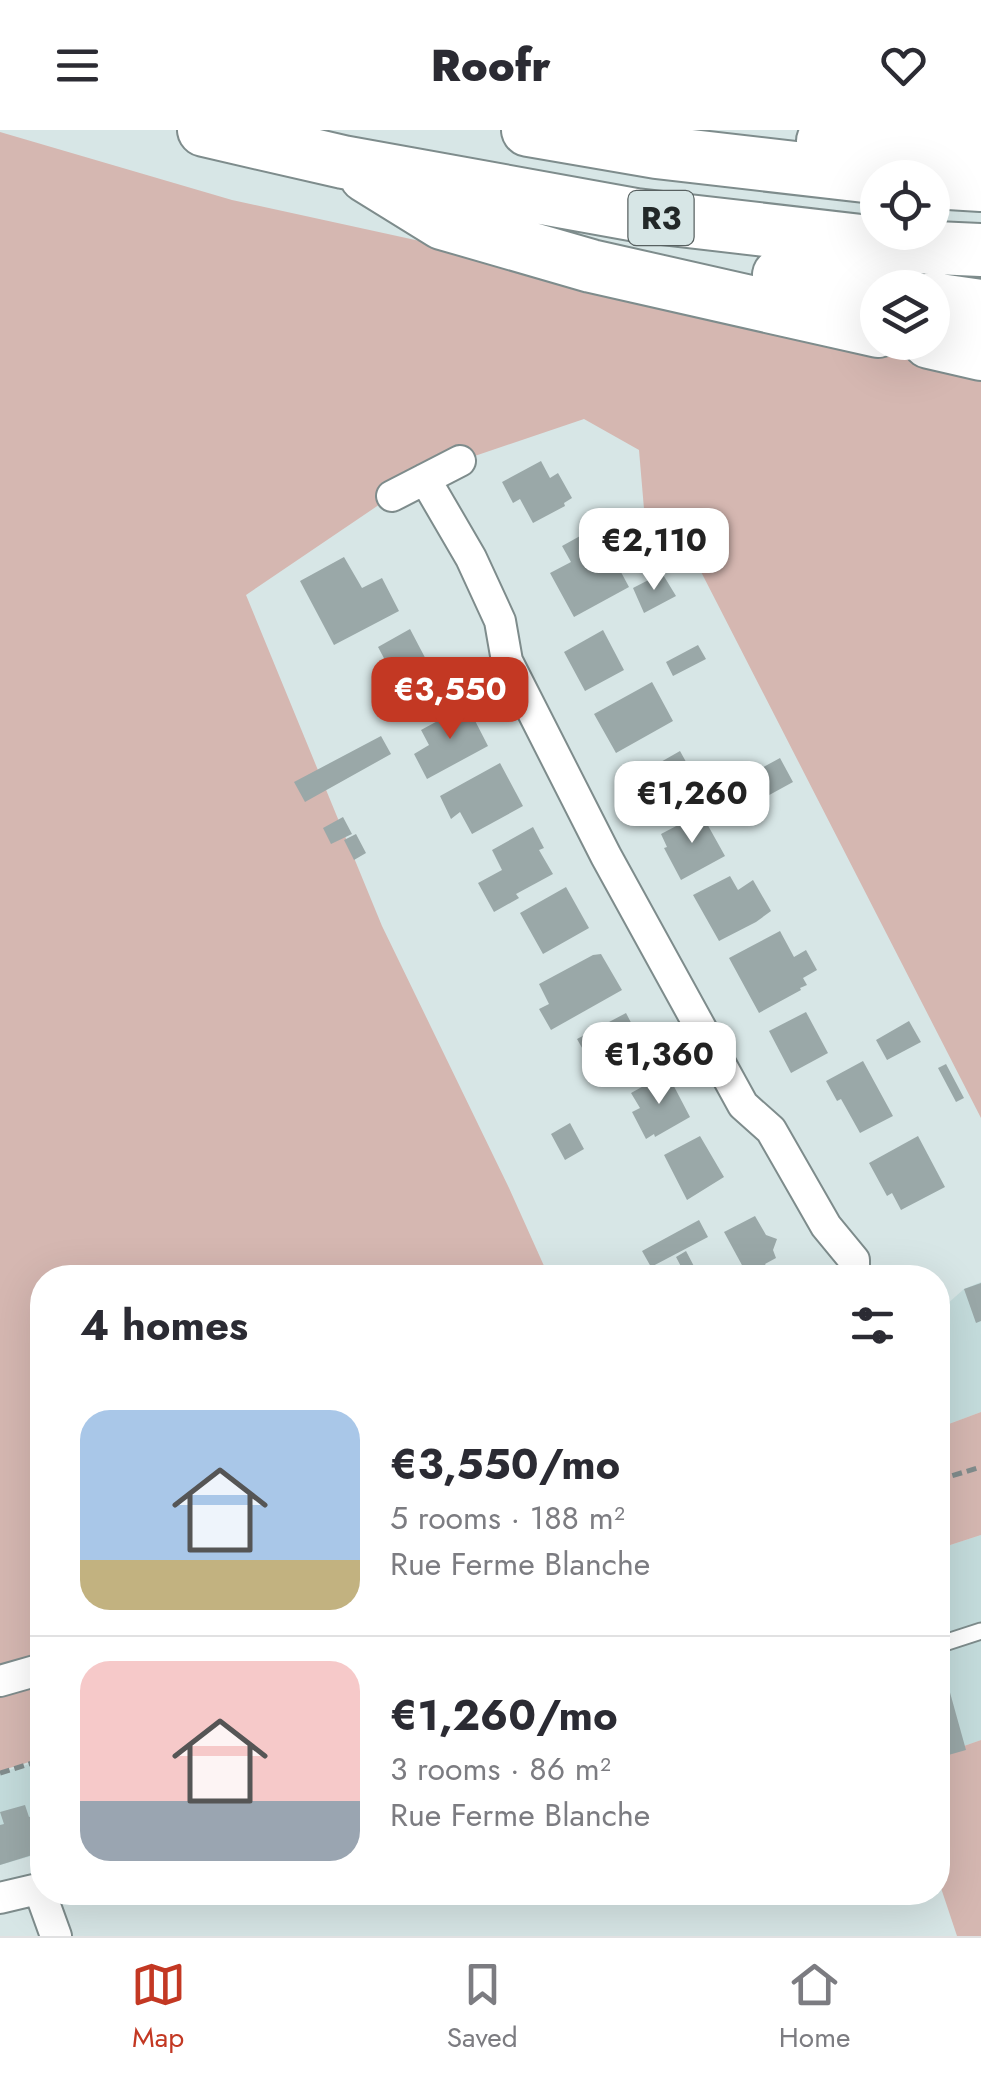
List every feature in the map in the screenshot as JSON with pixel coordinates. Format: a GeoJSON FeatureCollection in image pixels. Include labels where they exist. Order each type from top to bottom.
{"type":"FeatureCollection","features":[{"type":"Feature","properties":{"kind":"highway","name":"R3"},"geometry":{"type":"LineString","coordinates":[[204,130],[343,162],[636,215],[913,247],[981,250]]}},
{"type":"Feature","properties":{"kind":"highway","name":"R3"},"geometry":{"type":"LineString","coordinates":[[528,130],[656,152],[860,175]]}},
{"type":"Feature","properties":{"kind":"highway"},"geometry":{"type":"LineString","coordinates":[[656,152],[739,134],[841,142],[981,141]]}},
{"type":"Feature","properties":{"kind":"highway"},"geometry":{"type":"LineString","coordinates":[[343,162],[442,224],[591,266],[860,327]]}},
{"type":"Feature","properties":{"kind":"highway"},"geometry":{"type":"LineString","coordinates":[[950,183],[981,185]]}},
{"type":"Feature","properties":{"kind":"highway"},"geometry":{"type":"LineString","coordinates":[[442,224],[610,246],[860,288]]}},
{"type":"Feature","properties":{"kind":"highway"},"geometry":{"type":"LineString","coordinates":[[950,302],[981,306]]}},
{"type":"Feature","properties":{"kind":"highway"},"geometry":{"type":"LineString","coordinates":[[950,347],[981,354]]}},
{"type":"Feature","properties":{"kind":"street"},"geometry":{"type":"LineString","coordinates":[[392,496],[460,461]]}},
{"type":"Feature","properties":{"kind":"street"},"geometry":{"type":"LineString","coordinates":[[425,479],[470,558],[500,622],[506,660],[606,856],[742,1104],[771,1130],[826,1226],[854,1265]]}},
{"type":"Feature","properties":{"kind":"street"},"geometry":{"type":"LineString","coordinates":[[0,1680],[30,1672]]}},
{"type":"Feature","properties":{"kind":"street"},"geometry":{"type":"LineString","coordinates":[[0,1898],[30,1891]]}},
{"type":"Feature","properties":{"kind":"street"},"geometry":{"type":"LineString","coordinates":[[46,1905],[56,1936]]}},
{"type":"Feature","properties":{"kind":"lane"},"geometry":{"type":"LineString","coordinates":[[950,1641],[981,1632]]}},
{"type":"Feature","properties":{"kind":"path"},"geometry":{"type":"LineString","coordinates":[[950,1476],[981,1467]]}},
{"type":"Feature","properties":{"kind":"path"},"geometry":{"type":"LineString","coordinates":[[0,1773],[30,1764]]}},
{"type":"Feature","properties":{"kind":"shaded area"},"geometry":{"type":"Polygon","coordinates":[[[0,132],[232,200],[860,339],[860,360],[947,360],[981,368],[981,1118],[696,562],[644,509],[639,450],[584,419],[460,461],[392,496],[246,595],[382,926],[544,1265],[30,1265],[30,1762],[0,1771],[0,132]]]}},
{"type":"Feature","properties":{"kind":"shaded area"},"geometry":{"type":"Polygon","coordinates":[[[981,1282],[981,1412],[950,1424],[950,1301],[964,1289],[981,1282]]]}},
{"type":"Feature","properties":{"kind":"shaded area"},"geometry":{"type":"Polygon","coordinates":[[[981,1412],[981,1535],[950,1545],[950,1424],[981,1412]]]}},
{"type":"Feature","properties":{"kind":"shaded area"},"geometry":{"type":"Polygon","coordinates":[[[981,1535],[981,1740],[950,1751],[950,1545],[981,1535]]]}},
{"type":"Feature","properties":{"kind":"shaded area"},"geometry":{"type":"Polygon","coordinates":[[[981,1740],[981,1936],[957,1936],[947,1905],[950,1905],[950,1751],[981,1740]]]}},
{"type":"Feature","properties":{"kind":"shaded area"},"geometry":{"type":"Polygon","coordinates":[[[30,1764],[30,1856],[0,1865],[0,1773],[30,1764]]]}},
{"type":"Feature","properties":{"kind":"building"},"geometry":{"type":"Polygon","coordinates":[[[541,461],[550,478],[558,473],[572,498],[533,523],[520,499],[513,503],[502,482],[541,461]]]}},
{"type":"Feature","properties":{"kind":"building"},"geometry":{"type":"Polygon","coordinates":[[[600,525],[629,587],[574,617],[550,573],[571,562],[562,546],[600,525]]]}},
{"type":"Feature","properties":{"kind":"building"},"geometry":{"type":"Polygon","coordinates":[[[344,557],[362,588],[382,578],[399,611],[334,645],[300,581],[344,557]]]}},
{"type":"Feature","properties":{"kind":"building"},"geometry":{"type":"Polygon","coordinates":[[[662,573],[676,596],[644,613],[633,588],[662,573]]]}},
{"type":"Feature","properties":{"kind":"building"},"geometry":{"type":"Polygon","coordinates":[[[410,629],[431,669],[425,672],[435,691],[400,710],[385,682],[394,677],[378,647],[410,629]]]}},
{"type":"Feature","properties":{"kind":"building"},"geometry":{"type":"Polygon","coordinates":[[[603,630],[624,670],[585,691],[564,652],[603,630]]]}},
{"type":"Feature","properties":{"kind":"building"},"geometry":{"type":"Polygon","coordinates":[[[698,645],[706,659],[673,676],[666,662],[698,645]]]}},
{"type":"Feature","properties":{"kind":"building"},"geometry":{"type":"Polygon","coordinates":[[[652,682],[673,721],[616,753],[594,714],[652,682]]]}},
{"type":"Feature","properties":{"kind":"building"},"geometry":{"type":"Polygon","coordinates":[[[467,705],[488,746],[427,779],[414,754],[429,745],[421,730],[467,705]]]}},
{"type":"Feature","properties":{"kind":"building"},"geometry":{"type":"Polygon","coordinates":[[[381,736],[391,754],[305,802],[294,782],[381,736]]]}},
{"type":"Feature","properties":{"kind":"building"},"geometry":{"type":"Polygon","coordinates":[[[680,751],[700,787],[652,816],[631,779],[680,751]]]}},
{"type":"Feature","properties":{"kind":"building"},"geometry":{"type":"Polygon","coordinates":[[[780,758],[793,782],[760,800],[747,776],[780,758]]]}},
{"type":"Feature","properties":{"kind":"building"},"geometry":{"type":"Polygon","coordinates":[[[500,763],[523,806],[472,834],[460,812],[451,819],[440,796],[500,763]]]}},
{"type":"Feature","properties":{"kind":"building"},"geometry":{"type":"Polygon","coordinates":[[[701,813],[725,856],[681,880],[661,834],[701,813]]]}},
{"type":"Feature","properties":{"kind":"building"},"geometry":{"type":"Polygon","coordinates":[[[343,817],[352,834],[331,844],[323,828],[343,817]]]}},
{"type":"Feature","properties":{"kind":"building"},"geometry":{"type":"Polygon","coordinates":[[[533,827],[544,848],[539,850],[553,874],[516,894],[519,898],[494,912],[478,883],[502,870],[492,850],[533,827]]]}},
{"type":"Feature","properties":{"kind":"building"},"geometry":{"type":"Polygon","coordinates":[[[356,834],[366,853],[354,860],[344,840],[356,834]]]}},
{"type":"Feature","properties":{"kind":"building"},"geometry":{"type":"Polygon","coordinates":[[[730,876],[738,890],[753,880],[771,911],[719,941],[693,895],[730,876]]]}},
{"type":"Feature","properties":{"kind":"building"},"geometry":{"type":"Polygon","coordinates":[[[566,887],[589,928],[543,954],[520,913],[566,887]]]}},
{"type":"Feature","properties":{"kind":"building"},"geometry":{"type":"Polygon","coordinates":[[[780,931],[794,957],[806,950],[817,970],[803,978],[807,985],[801,990],[759,1013],[729,958],[780,931]]]}},
{"type":"Feature","properties":{"kind":"building"},"geometry":{"type":"Polygon","coordinates":[[[601,954],[622,990],[551,1030],[539,1009],[549,1004],[539,984],[601,954]]]}},
{"type":"Feature","properties":{"kind":"building"},"geometry":{"type":"Polygon","coordinates":[[[806,1012],[828,1053],[791,1073],[769,1031],[806,1012]]]}},
{"type":"Feature","properties":{"kind":"building"},"geometry":{"type":"Polygon","coordinates":[[[626,1013],[653,1057],[602,1083],[577,1039],[626,1013]]]}},
{"type":"Feature","properties":{"kind":"building"},"geometry":{"type":"Polygon","coordinates":[[[909,1021],[921,1042],[887,1060],[876,1040],[909,1021]]]}},
{"type":"Feature","properties":{"kind":"building"},"geometry":{"type":"Polygon","coordinates":[[[863,1061],[893,1116],[860,1133],[826,1081],[863,1061]]]}},
{"type":"Feature","properties":{"kind":"building"},"geometry":{"type":"Polygon","coordinates":[[[946,1064],[964,1098],[956,1102],[938,1068],[946,1064]]]}},
{"type":"Feature","properties":{"kind":"building"},"geometry":{"type":"Polygon","coordinates":[[[667,1073],[690,1117],[646,1139],[632,1112],[640,1108],[631,1093],[667,1073]]]}},
{"type":"Feature","properties":{"kind":"building"},"geometry":{"type":"Polygon","coordinates":[[[570,1123],[584,1149],[565,1160],[551,1134],[570,1123]]]}},
{"type":"Feature","properties":{"kind":"building"},"geometry":{"type":"Polygon","coordinates":[[[700,1136],[724,1177],[687,1200],[664,1155],[700,1136]]]}},
{"type":"Feature","properties":{"kind":"building"},"geometry":{"type":"Polygon","coordinates":[[[918,1136],[945,1187],[901,1210],[892,1193],[887,1196],[869,1163],[918,1136]]]}},
{"type":"Feature","properties":{"kind":"building"},"geometry":{"type":"Polygon","coordinates":[[[755,1216],[766,1235],[777,1239],[773,1250],[776,1258],[766,1265],[742,1265],[724,1232],[755,1216]]]}},
{"type":"Feature","properties":{"kind":"building"},"geometry":{"type":"Polygon","coordinates":[[[699,1220],[708,1237],[655,1265],[650,1265],[642,1251],[699,1220]]]}},
{"type":"Feature","properties":{"kind":"building"},"geometry":{"type":"Polygon","coordinates":[[[686,1251],[693,1265],[680,1265],[676,1257],[686,1251]]]}},
{"type":"Feature","properties":{"kind":"building"},"geometry":{"type":"Polygon","coordinates":[[[981,1283],[981,1321],[976,1323],[964,1289],[981,1283]]]}},
{"type":"Feature","properties":{"kind":"building"},"geometry":{"type":"Polygon","coordinates":[[[950,1693],[966,1750],[950,1755],[950,1693]]]}},
{"type":"Feature","properties":{"kind":"building"},"geometry":{"type":"Polygon","coordinates":[[[25,1805],[30,1817],[30,1856],[0,1865],[0,1825],[4,1824],[0,1812],[25,1805]]]}}]}
